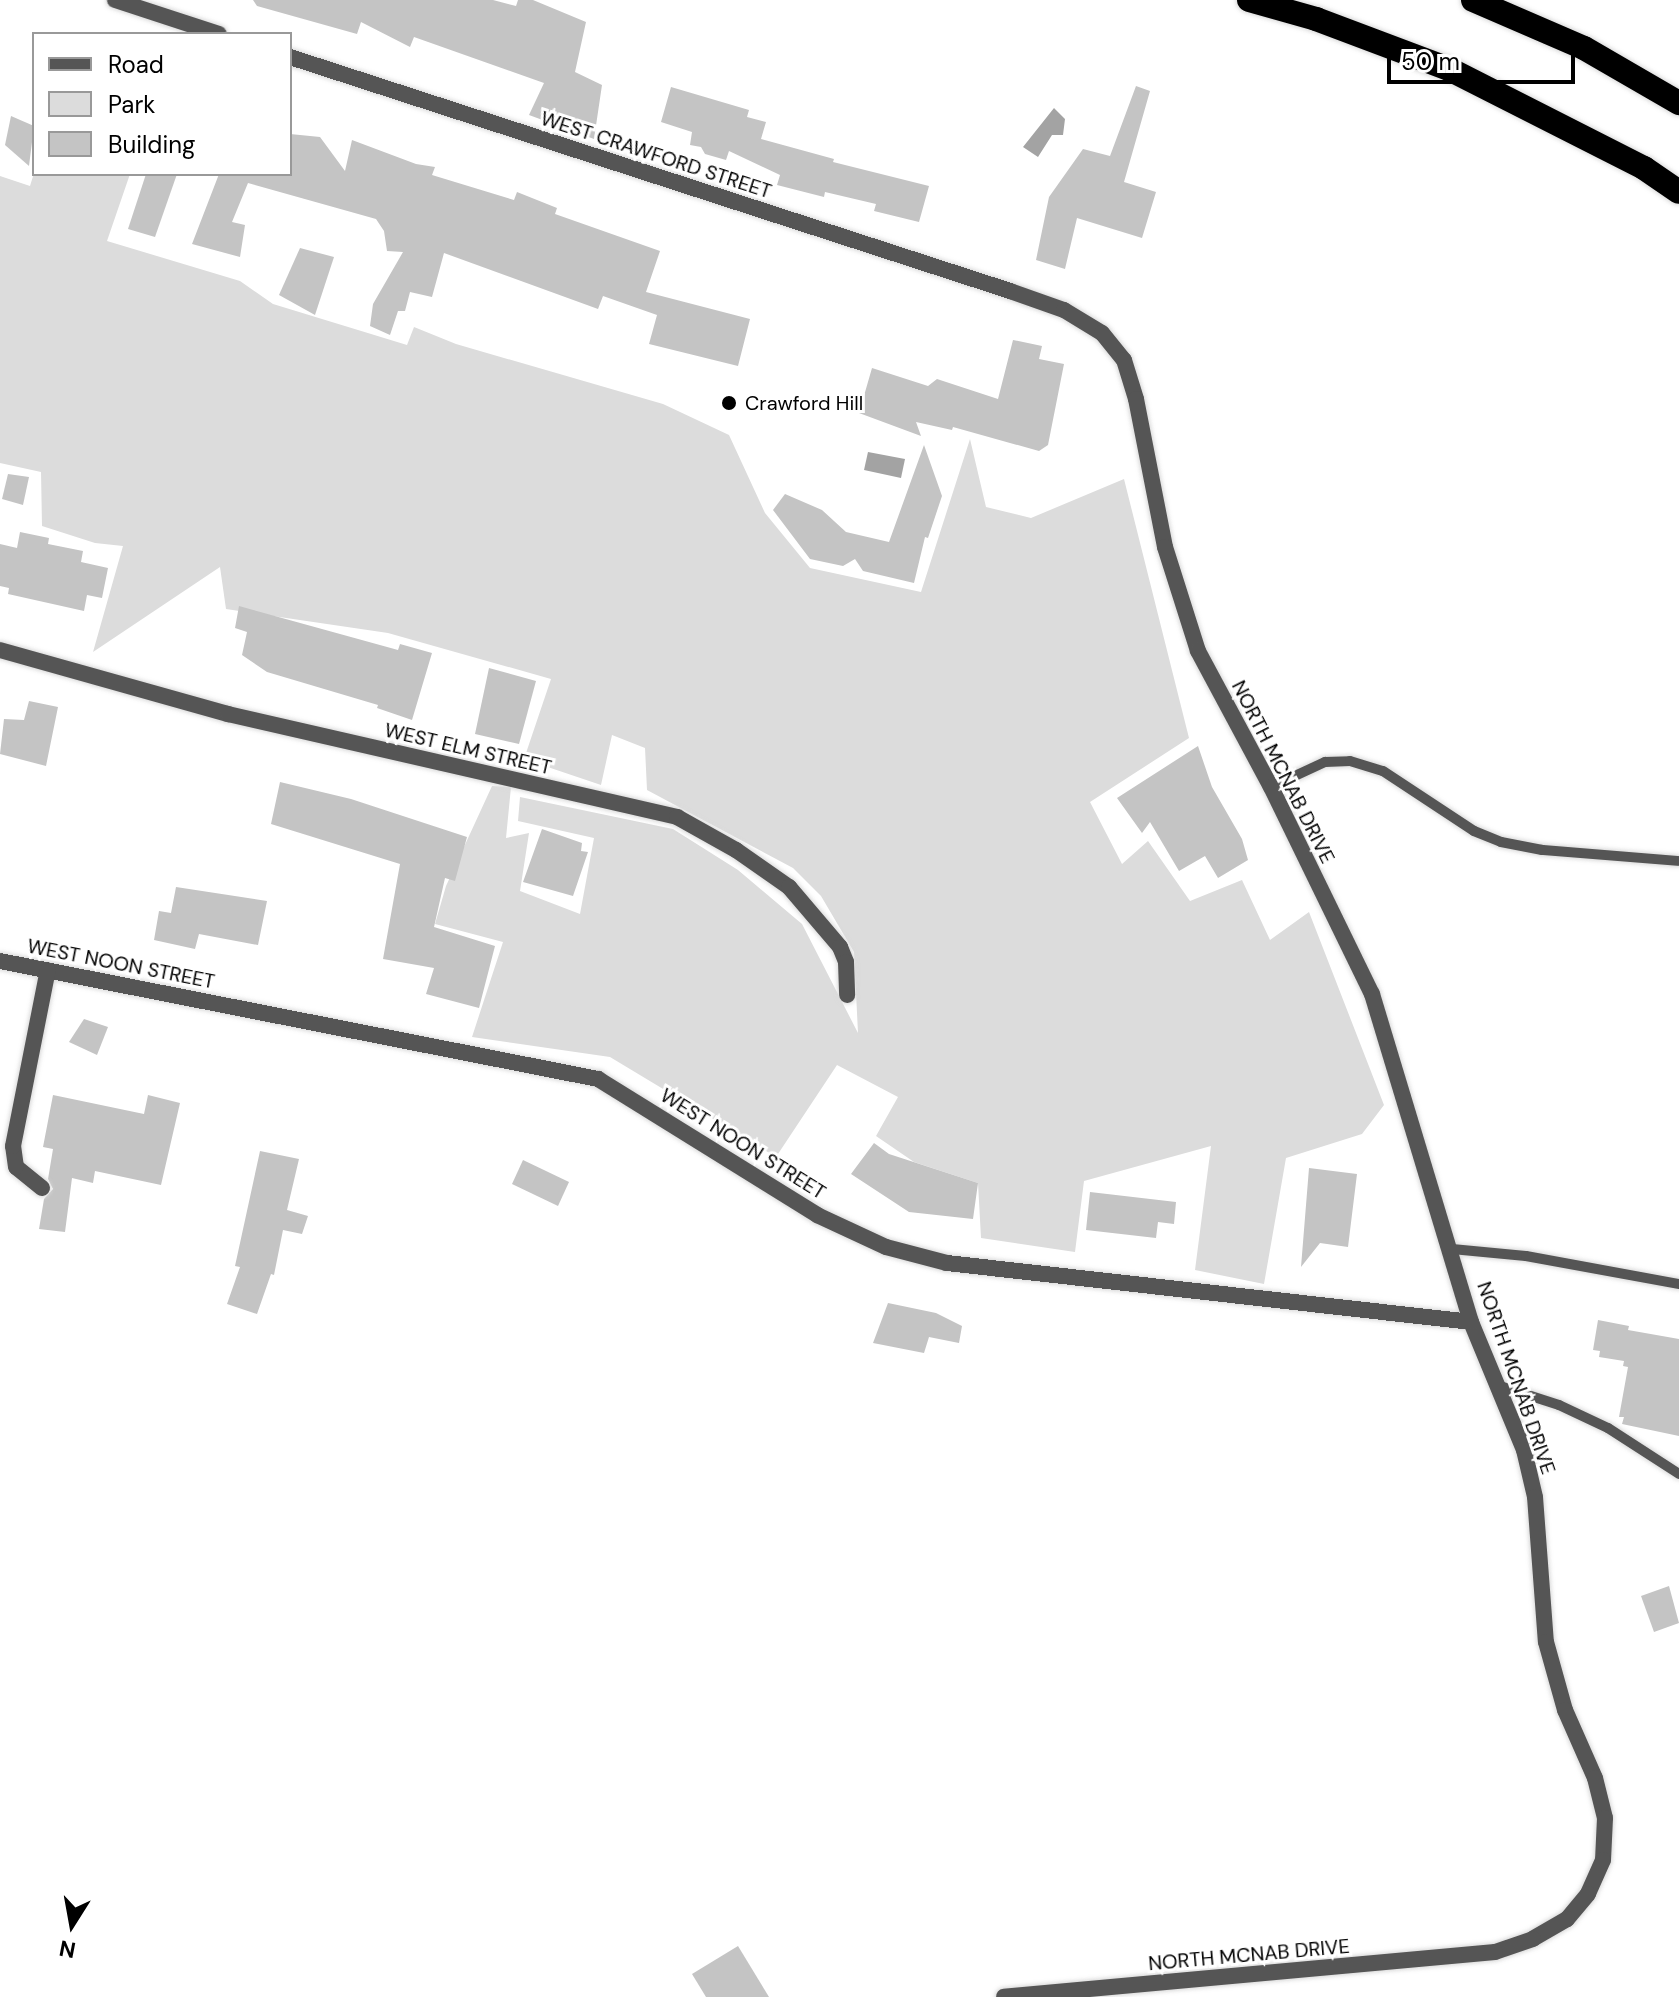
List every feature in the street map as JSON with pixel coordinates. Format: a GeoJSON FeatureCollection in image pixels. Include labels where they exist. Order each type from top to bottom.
{"type":"FeatureCollection","features":[{"type":"Feature","properties":{"kind":"highway"},"geometry":{"type":"LineString","coordinates":[[1249,0],[1316,19],[1449,69],[1644,168],[1679,192]]}},
{"type":"Feature","properties":{"kind":"highway"},"geometry":{"type":"LineString","coordinates":[[1473,0],[1584,48],[1679,103]]}},
{"type":"Feature","properties":{"kind":"street"},"geometry":{"type":"LineString","coordinates":[[115,0],[213,32]]}},
{"type":"Feature","properties":{"kind":"street","name":"WEST CRAWFORD STREET"},"geometry":{"type":"LineString","coordinates":[[292,58],[1010,291]]}},
{"type":"Feature","properties":{"kind":"street","name":"NORTH MCNAB DRIVE"},"geometry":{"type":"LineString","coordinates":[[1004,1997],[1495,1952],[1533,1939],[1567,1919],[1588,1894],[1603,1860],[1605,1818],[1595,1778],[1553,1675],[1546,1642],[1535,1497],[1524,1450],[1471,1322],[1452,1249],[1372,994],[1271,787],[1198,651],[1165,547],[1136,399],[1124,360],[1102,333],[1076,318],[1010,291]]}},
{"type":"Feature","properties":{"kind":"street","name":"WEST ELM STREET"},"geometry":{"type":"LineString","coordinates":[[0,650],[228,714],[677,817],[736,850],[789,887],[840,947],[846,962],[847,995]]}},
{"type":"Feature","properties":{"kind":"street","name":"WEST NOON STREET"},"geometry":{"type":"LineString","coordinates":[[0,961],[598,1079],[817,1215],[886,1247],[947,1263],[1471,1322]]}},
{"type":"Feature","properties":{"kind":"street"},"geometry":{"type":"LineString","coordinates":[[42,1188],[16,1167],[13,1146],[48,970]]}},
{"type":"Feature","properties":{"kind":"lane"},"geometry":{"type":"LineString","coordinates":[[1271,787],[1325,762],[1350,761],[1383,771],[1474,831],[1501,842],[1542,850],[1679,861]]}},
{"type":"Feature","properties":{"kind":"lane"},"geometry":{"type":"LineString","coordinates":[[1452,1249],[1526,1256],[1679,1284]]}},
{"type":"Feature","properties":{"kind":"lane"},"geometry":{"type":"LineString","coordinates":[[1500,1386],[1559,1405],[1608,1428],[1679,1474]]}},
{"type":"Feature","properties":{"kind":"green space"},"geometry":{"type":"Polygon","coordinates":[[[0,176],[30,186],[33,176],[129,176],[107,241],[240,281],[273,304],[407,345],[414,327],[456,344],[663,404],[729,435],[765,513],[810,568],[921,592],[970,439],[986,507],[1031,518],[1124,479],[1189,738],[1090,802],[1122,864],[1148,841],[1190,901],[1242,880],[1270,940],[1309,912],[1384,1105],[1362,1134],[1286,1158],[1264,1284],[1195,1270],[1211,1146],[1084,1181],[1075,1252],[981,1238],[978,1183],[914,1162],[876,1136],[898,1097],[837,1065],[776,1157],[610,1057],[472,1037],[503,942],[435,924],[446,886],[492,786],[511,787],[506,838],[529,833],[520,891],[580,914],[594,838],[518,821],[520,797],[673,829],[738,870],[802,924],[858,1033],[854,952],[821,896],[793,868],[647,790],[645,748],[612,735],[601,785],[524,759],[551,679],[388,633],[226,609],[220,567],[93,652],[123,546],[95,543],[42,526],[41,472],[0,463],[0,176]]]}},
{"type":"Feature","properties":{"kind":"shaded area"},"geometry":{"type":"Polygon","coordinates":[[[1054,108],[1065,119],[1063,135],[1052,135],[1038,157],[1023,147],[1054,108]]]}},
{"type":"Feature","properties":{"kind":"shaded area"},"geometry":{"type":"Polygon","coordinates":[[[868,452],[905,459],[901,478],[864,470],[868,452]]]}},
{"type":"Feature","properties":{"kind":"building"},"geometry":{"type":"Polygon","coordinates":[[[253,0],[493,0],[516,6],[518,0],[533,0],[586,22],[575,72],[602,85],[594,139],[529,115],[544,83],[414,37],[410,47],[361,22],[357,34],[257,6],[253,0]]]}},
{"type":"Feature","properties":{"kind":"building"},"geometry":{"type":"Polygon","coordinates":[[[1136,86],[1150,91],[1124,182],[1156,192],[1142,238],[1077,218],[1065,269],[1036,260],[1049,197],[1083,149],[1110,156],[1136,86]]]}},
{"type":"Feature","properties":{"kind":"building"},"geometry":{"type":"Polygon","coordinates":[[[671,87],[749,110],[747,117],[766,122],[761,139],[834,159],[833,162],[929,186],[919,222],[874,211],[876,204],[825,192],[824,197],[777,185],[780,175],[729,151],[726,160],[705,154],[701,147],[690,145],[692,132],[661,122],[671,87]]]}},
{"type":"Feature","properties":{"kind":"building"},"geometry":{"type":"Polygon","coordinates":[[[11,116],[32,125],[29,166],[5,145],[11,116]]]}},
{"type":"Feature","properties":{"kind":"building"},"geometry":{"type":"Polygon","coordinates":[[[292,134],[320,137],[345,171],[352,140],[416,164],[435,167],[432,175],[514,200],[517,192],[557,208],[555,214],[660,251],[646,292],[750,319],[738,366],[649,344],[657,315],[603,296],[598,309],[444,253],[432,297],[410,292],[405,311],[398,311],[390,335],[370,326],[373,304],[403,252],[387,251],[384,231],[376,219],[248,183],[232,222],[245,225],[240,257],[192,244],[218,176],[292,176],[292,134]]]}},
{"type":"Feature","properties":{"kind":"building"},"geometry":{"type":"Polygon","coordinates":[[[145,176],[176,176],[155,237],[128,229],[145,176]]]}},
{"type":"Feature","properties":{"kind":"building"},"geometry":{"type":"Polygon","coordinates":[[[300,248],[334,257],[315,315],[279,295],[300,248]]]}},
{"type":"Feature","properties":{"kind":"building"},"geometry":{"type":"Polygon","coordinates":[[[1013,340],[1042,346],[1039,359],[1064,364],[1048,445],[1039,451],[953,427],[952,430],[916,422],[921,436],[859,413],[872,368],[928,386],[937,379],[998,399],[1013,340]]]}},
{"type":"Feature","properties":{"kind":"building"},"geometry":{"type":"Polygon","coordinates":[[[924,445],[942,496],[928,538],[925,537],[914,583],[863,571],[855,559],[843,566],[810,559],[773,510],[785,494],[822,510],[846,532],[889,542],[924,445]]]}},
{"type":"Feature","properties":{"kind":"building"},"geometry":{"type":"Polygon","coordinates":[[[8,474],[29,477],[23,505],[2,499],[8,474]]]}},
{"type":"Feature","properties":{"kind":"building"},"geometry":{"type":"Polygon","coordinates":[[[20,532],[49,538],[48,544],[83,551],[81,562],[108,568],[102,598],[87,595],[84,611],[8,594],[9,588],[0,586],[0,544],[17,548],[20,532]]]}},
{"type":"Feature","properties":{"kind":"building"},"geometry":{"type":"Polygon","coordinates":[[[239,606],[398,650],[400,644],[432,653],[412,720],[377,708],[378,705],[267,672],[242,655],[247,632],[235,628],[239,606]]]}},
{"type":"Feature","properties":{"kind":"building"},"geometry":{"type":"Polygon","coordinates":[[[489,668],[536,681],[519,744],[475,734],[489,668]]]}},
{"type":"Feature","properties":{"kind":"building"},"geometry":{"type":"Polygon","coordinates":[[[29,701],[58,707],[46,766],[0,754],[4,719],[24,720],[29,701]]]}},
{"type":"Feature","properties":{"kind":"building"},"geometry":{"type":"Polygon","coordinates":[[[1198,746],[1212,787],[1242,839],[1248,860],[1218,878],[1205,856],[1179,871],[1150,822],[1142,833],[1117,798],[1198,746]]]}},
{"type":"Feature","properties":{"kind":"building"},"geometry":{"type":"Polygon","coordinates":[[[280,782],[351,799],[467,837],[455,881],[445,878],[434,927],[495,946],[479,1008],[426,994],[434,968],[383,959],[400,864],[271,824],[280,782]]]}},
{"type":"Feature","properties":{"kind":"building"},"geometry":{"type":"Polygon","coordinates":[[[542,829],[582,843],[581,851],[588,852],[573,896],[523,882],[542,829]]]}},
{"type":"Feature","properties":{"kind":"building"},"geometry":{"type":"Polygon","coordinates":[[[176,887],[267,901],[258,945],[199,934],[195,949],[154,940],[159,911],[171,913],[176,887]]]}},
{"type":"Feature","properties":{"kind":"building"},"geometry":{"type":"Polygon","coordinates":[[[84,1019],[108,1027],[97,1055],[69,1042],[84,1019]]]}},
{"type":"Feature","properties":{"kind":"building"},"geometry":{"type":"Polygon","coordinates":[[[53,1095],[144,1114],[148,1095],[180,1103],[161,1185],[95,1171],[93,1183],[72,1178],[65,1232],[39,1229],[44,1199],[53,1189],[48,1179],[53,1149],[43,1147],[53,1095]]]}},
{"type":"Feature","properties":{"kind":"building"},"geometry":{"type":"Polygon","coordinates":[[[874,1143],[889,1154],[978,1183],[973,1219],[909,1212],[851,1174],[874,1143]]]}},
{"type":"Feature","properties":{"kind":"building"},"geometry":{"type":"Polygon","coordinates":[[[260,1151],[299,1159],[287,1210],[308,1216],[302,1234],[283,1230],[274,1275],[271,1274],[257,1314],[227,1304],[240,1267],[235,1266],[260,1151]]]}},
{"type":"Feature","properties":{"kind":"building"},"geometry":{"type":"Polygon","coordinates":[[[523,1160],[569,1182],[558,1206],[512,1184],[523,1160]]]}},
{"type":"Feature","properties":{"kind":"building"},"geometry":{"type":"Polygon","coordinates":[[[1309,1168],[1357,1174],[1348,1247],[1320,1243],[1301,1267],[1309,1168]]]}},
{"type":"Feature","properties":{"kind":"building"},"geometry":{"type":"Polygon","coordinates":[[[1090,1192],[1176,1202],[1174,1224],[1158,1222],[1156,1238],[1086,1230],[1090,1192]]]}},
{"type":"Feature","properties":{"kind":"building"},"geometry":{"type":"Polygon","coordinates":[[[888,1303],[936,1313],[962,1326],[959,1343],[929,1337],[924,1353],[873,1343],[888,1303]]]}},
{"type":"Feature","properties":{"kind":"building"},"geometry":{"type":"Polygon","coordinates":[[[1598,1320],[1629,1326],[1628,1330],[1679,1339],[1679,1436],[1622,1424],[1624,1417],[1619,1417],[1628,1367],[1623,1366],[1624,1361],[1599,1357],[1600,1351],[1593,1350],[1598,1320]]]}},
{"type":"Feature","properties":{"kind":"building"},"geometry":{"type":"Polygon","coordinates":[[[1669,1586],[1679,1623],[1654,1632],[1641,1596],[1669,1586]]]}},
{"type":"Feature","properties":{"kind":"building"},"geometry":{"type":"Polygon","coordinates":[[[738,1946],[769,1997],[706,1997],[692,1974],[738,1946]]]}},
{"type":"Feature","properties":{"kind":"place","name":"Crawford Hill"},"geometry":{"type":"Point","coordinates":[729,403]}}]}
